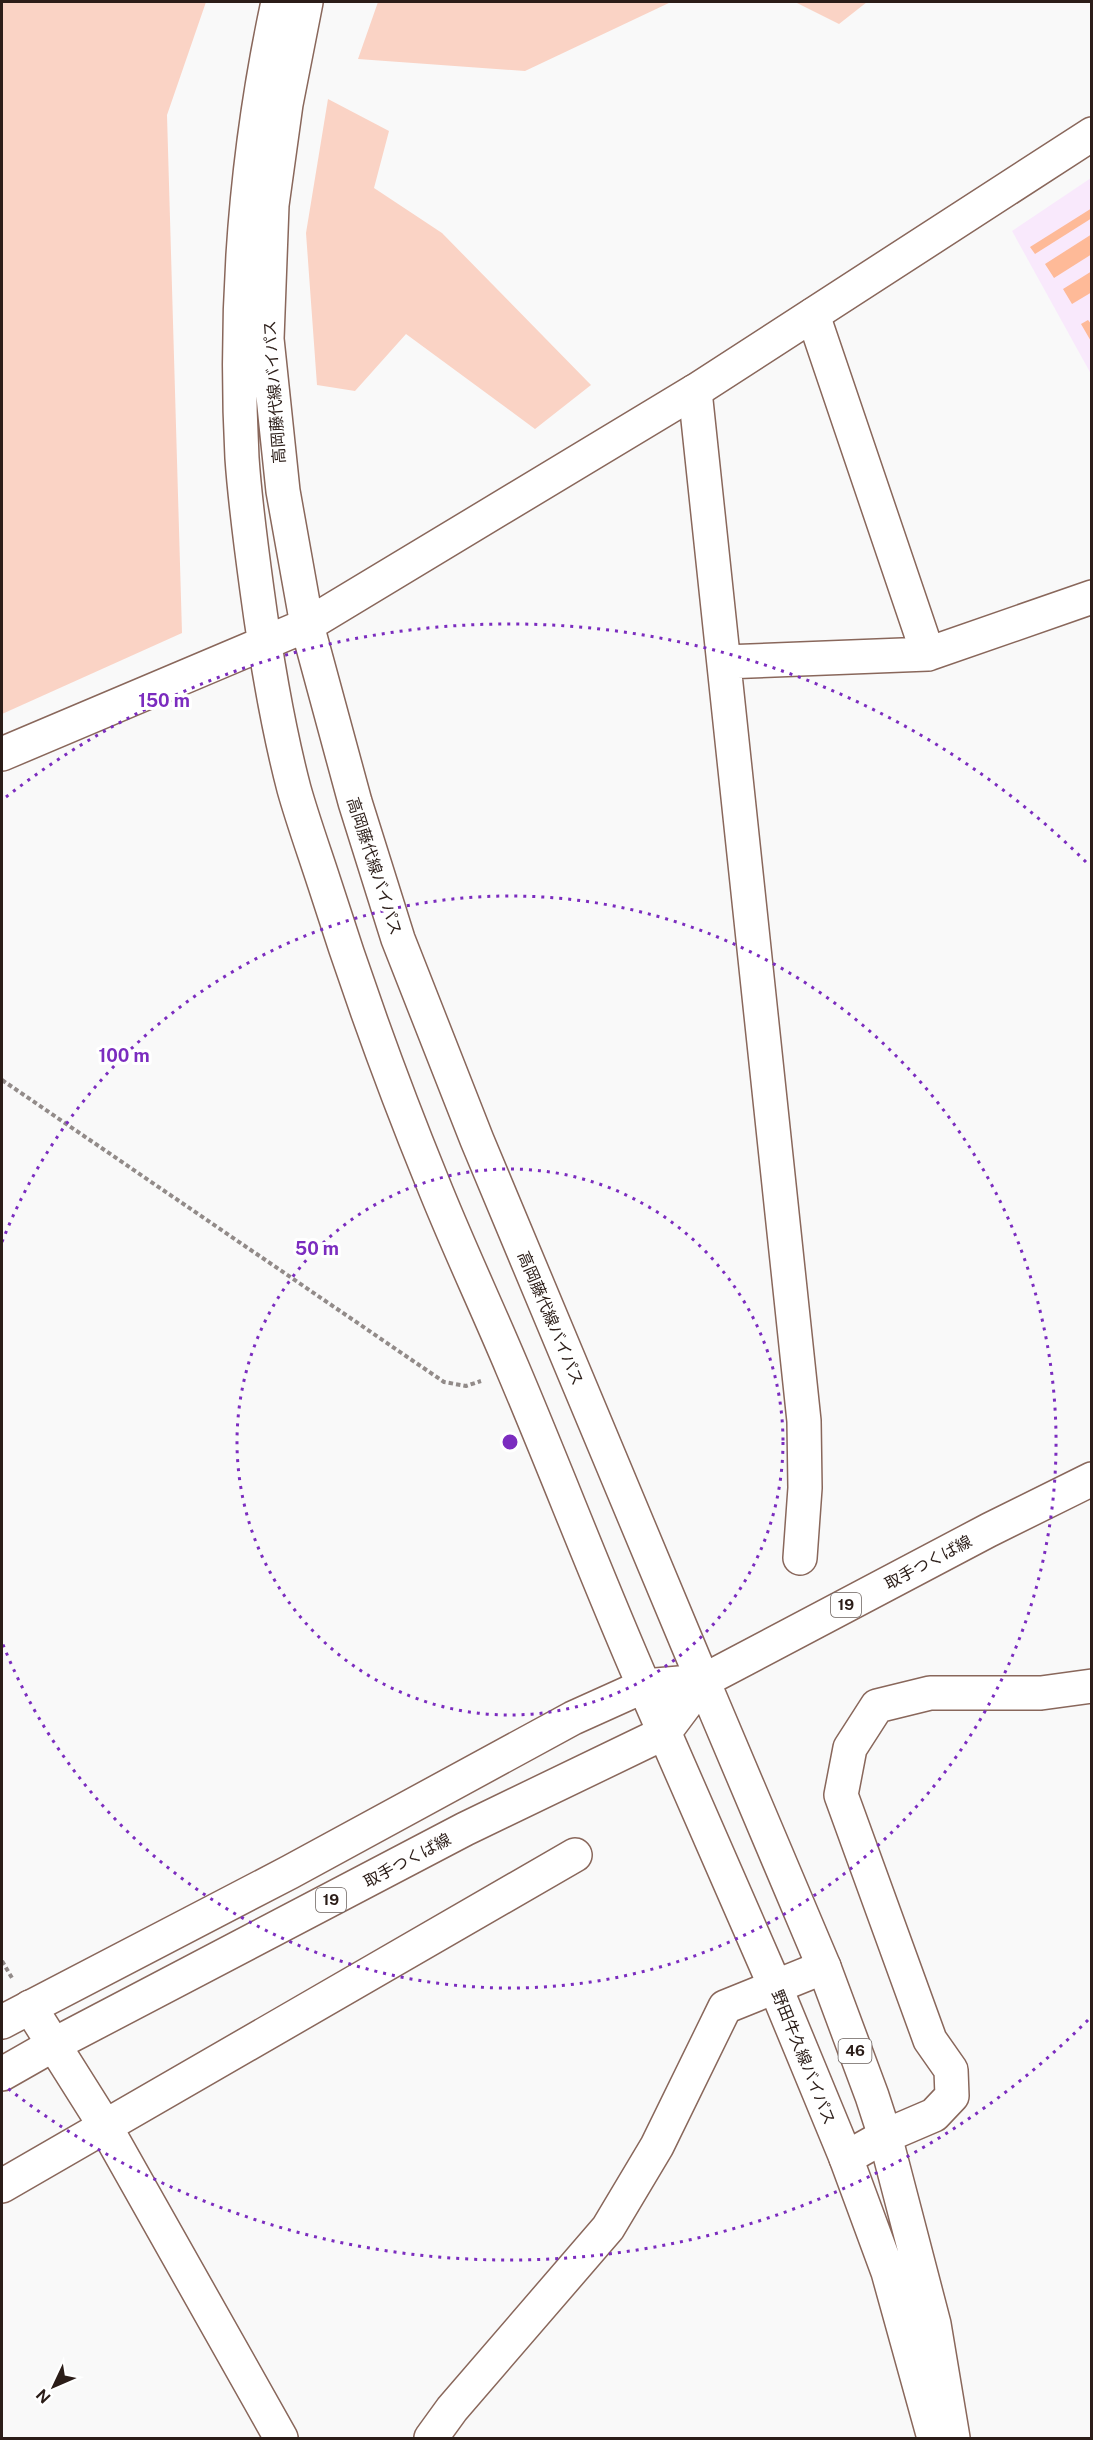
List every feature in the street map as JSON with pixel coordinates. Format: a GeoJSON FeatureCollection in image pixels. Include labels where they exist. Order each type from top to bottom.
{"type":"FeatureCollection","features":[{"type":"Feature","properties":{"kind":"main road","name":"高岡藤代線バイパス"},"geometry":{"type":"LineString","coordinates":[[278,2],[267,52],[251,158],[244,239],[240,372],[242,458],[248,525],[264,643],[282,738],[296,794],[366,1010],[432,1182],[644,1686]]}},
{"type":"Feature","properties":{"kind":"main road","name":"高岡藤代線バイパス"},"geometry":{"type":"LineString","coordinates":[[306,2],[286,104],[272,205],[267,339],[283,491],[307,625],[355,802],[398,939],[482,1151],[703,1682]]}},
{"type":"Feature","properties":{"kind":"main road"},"geometry":{"type":"LineString","coordinates":[[2,754],[307,625],[695,391],[1092,134]]}},
{"type":"Feature","properties":{"kind":"main road"},"geometry":{"type":"LineString","coordinates":[[813,315],[928,654]]}},
{"type":"Feature","properties":{"kind":"main road"},"geometry":{"type":"LineString","coordinates":[[695,391],[804,1421],[805,1488],[800,1558]]}},
{"type":"Feature","properties":{"kind":"main road"},"geometry":{"type":"LineString","coordinates":[[724,662],[928,654],[1092,597]]}},
{"type":"Feature","properties":{"kind":"main road","name":"取手つくば線"},"geometry":{"type":"LineString","coordinates":[[16,2015],[290,1872],[548,1731],[644,1686],[703,1682],[1092,1479]]}},
{"type":"Feature","properties":{"kind":"main road","name":"取手つくば線"},"geometry":{"type":"LineString","coordinates":[[2,2074],[465,1829],[664,1733],[703,1682]]}},
{"type":"Feature","properties":{"kind":"main road","name":"46"},"geometry":{"type":"LineString","coordinates":[[703,1682],[824,1967],[885,2136],[934,2324],[953,2439]]}},
{"type":"Feature","properties":{"kind":"main road","name":"野田牛久線バイパス"},"geometry":{"type":"LineString","coordinates":[[644,1686],[775,1986],[846,2158],[888,2272],[934,2439]]}},
{"type":"Feature","properties":{"kind":"main road"},"geometry":{"type":"LineString","coordinates":[[846,2158],[885,2136],[934,2115],[952,2096],[951,2070],[930,2040],[841,1795],[850,1748],[877,1706],[930,1693],[1041,1694],[1092,1686]]}},
{"type":"Feature","properties":{"kind":"main road"},"geometry":{"type":"LineString","coordinates":[[2,2186],[575,1855]]}},
{"type":"Feature","properties":{"kind":"main road"},"geometry":{"type":"LineString","coordinates":[[431,2439],[460,2400],[608,2228],[657,2146],[725,2007],[824,1967]]}},
{"type":"Feature","properties":{"kind":"main road"},"geometry":{"type":"LineString","coordinates":[[16,2015],[53,2045],[105,2126],[281,2439]]}},
{"type":"Feature","properties":{"kind":"path"},"geometry":{"type":"LineString","coordinates":[[2,1080],[444,1382],[466,1386],[513,1370]]}},
{"type":"Feature","properties":{"kind":"shaded area"},"geometry":{"type":"Polygon","coordinates":[[[2,2],[206,2],[167,115],[182,633],[2,714],[2,2]]]}},
{"type":"Feature","properties":{"kind":"shaded area"},"geometry":{"type":"Polygon","coordinates":[[[378,2],[671,2],[525,71],[358,59],[378,2]]]}},
{"type":"Feature","properties":{"kind":"shaded area"},"geometry":{"type":"Polygon","coordinates":[[[795,2],[867,2],[839,24],[795,2]]]}},
{"type":"Feature","properties":{"kind":"shaded area"},"geometry":{"type":"Polygon","coordinates":[[[328,99],[389,131],[374,188],[442,233],[591,385],[535,429],[406,334],[355,391],[317,385],[306,233],[328,99]]]}},
{"type":"Feature","properties":{"kind":"shaded area"},"geometry":{"type":"Polygon","coordinates":[[[1091,178],[1091,374],[1012,231],[1091,178]]]}},
{"type":"Feature","properties":{"kind":"building"},"geometry":{"type":"Polygon","coordinates":[[[1092,208],[1092,218],[1035,254],[1030,247],[1092,208]]]}},
{"type":"Feature","properties":{"kind":"building"},"geometry":{"type":"Polygon","coordinates":[[[1092,234],[1092,254],[1054,278],[1045,264],[1092,234]]]}},
{"type":"Feature","properties":{"kind":"building"},"geometry":{"type":"Polygon","coordinates":[[[1092,271],[1092,292],[1072,304],[1063,289],[1092,271]]]}},
{"type":"Feature","properties":{"kind":"building"},"geometry":{"type":"Polygon","coordinates":[[[1088,320],[1092,325],[1092,343],[1081,324],[1088,320]]]}}]}
